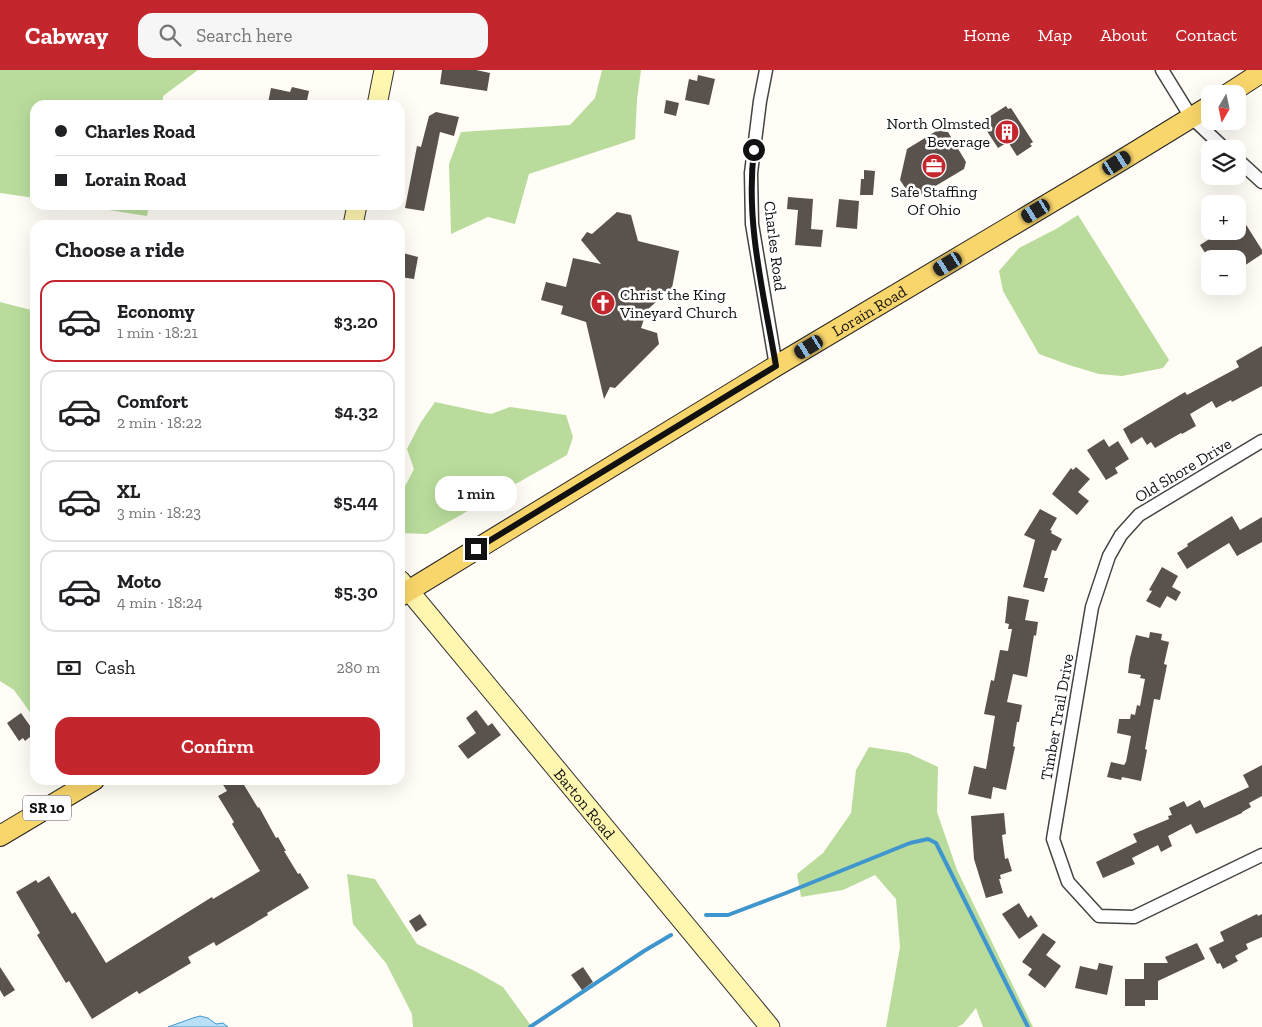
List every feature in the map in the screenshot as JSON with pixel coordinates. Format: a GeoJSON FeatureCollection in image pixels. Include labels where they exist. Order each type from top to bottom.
{"type":"FeatureCollection","features":[{"type":"Feature","properties":{"kind":"main road"},"geometry":{"type":"LineString","coordinates":[[1242,85],[1262,72]]}},
{"type":"Feature","properties":{"kind":"main road","name":"Lorain Road"},"geometry":{"type":"LineString","coordinates":[[405,588],[1201,111]]}},
{"type":"Feature","properties":{"kind":"main road","name":"SR 10"},"geometry":{"type":"LineString","coordinates":[[0,836],[86,785]]}},
{"type":"Feature","properties":{"kind":"street"},"geometry":{"type":"LineString","coordinates":[[378,100],[384,70]]}},
{"type":"Feature","properties":{"kind":"street","name":"Charles Road"},"geometry":{"type":"LineString","coordinates":[[766,70],[751,173],[752,224],[776,366]]}},
{"type":"Feature","properties":{"kind":"street"},"geometry":{"type":"LineString","coordinates":[[1162,70],[1191,117],[1215,140]]}},
{"type":"Feature","properties":{"kind":"street"},"geometry":{"type":"LineString","coordinates":[[1246,167],[1262,182]]}},
{"type":"Feature","properties":{"kind":"street","name":"Old Shore Drive"},"geometry":{"type":"LineString","coordinates":[[1109,556],[1122,535],[1139,514],[1262,441]]}},
{"type":"Feature","properties":{"kind":"street","name":"Timber Trail Drive"},"geometry":{"type":"LineString","coordinates":[[1109,556],[1092,607],[1053,839],[1068,882],[1099,916],[1134,917],[1262,855]]}},
{"type":"Feature","properties":{"kind":"street","name":"Barton Road"},"geometry":{"type":"LineString","coordinates":[[405,591],[770,1027]]}},
{"type":"Feature","properties":{"kind":"green space"},"geometry":{"type":"Polygon","coordinates":[[[0,70],[198,70],[163,96],[163,100],[30,100],[30,197],[0,193],[0,70]]]}},
{"type":"Feature","properties":{"kind":"green space"},"geometry":{"type":"Polygon","coordinates":[[[602,70],[641,70],[635,139],[529,174],[515,224],[488,217],[451,234],[449,164],[461,132],[570,125],[595,98],[602,70]]]}},
{"type":"Feature","properties":{"kind":"green space"},"geometry":{"type":"Polygon","coordinates":[[[109,210],[148,210],[147,216],[109,210]]]}},
{"type":"Feature","properties":{"kind":"green space"},"geometry":{"type":"Polygon","coordinates":[[[1078,215],[1169,360],[1163,368],[1122,376],[1099,374],[1039,354],[1003,291],[999,271],[1019,248],[1078,215]]]}},
{"type":"Feature","properties":{"kind":"green space"},"geometry":{"type":"Polygon","coordinates":[[[0,302],[30,310],[30,712],[14,690],[0,681],[0,302]]]}},
{"type":"Feature","properties":{"kind":"green space"},"geometry":{"type":"Polygon","coordinates":[[[435,402],[491,414],[510,407],[566,415],[573,437],[567,455],[427,534],[405,533],[405,486],[414,469],[407,449],[421,422],[435,402]]]}},
{"type":"Feature","properties":{"kind":"green space"},"geometry":{"type":"Polygon","coordinates":[[[869,747],[908,753],[938,767],[937,812],[957,870],[1033,1027],[983,1027],[976,1008],[963,1024],[957,1027],[886,1027],[900,947],[896,899],[875,875],[843,890],[801,897],[797,874],[823,853],[851,813],[856,770],[869,747]]]}},
{"type":"Feature","properties":{"kind":"green space"},"geometry":{"type":"Polygon","coordinates":[[[347,874],[375,879],[417,944],[473,970],[503,987],[532,1027],[413,1027],[412,1014],[386,963],[353,924],[347,874]]]}},
{"type":"Feature","properties":{"kind":"water"},"geometry":{"type":"Polygon","coordinates":[[[200,1016],[208,1018],[216,1024],[223,1023],[228,1027],[168,1027],[193,1018],[200,1016]]]}},
{"type":"Feature","properties":{"kind":"building"},"geometry":{"type":"Polygon","coordinates":[[[442,70],[476,70],[490,73],[487,91],[440,84],[442,70]]]}},
{"type":"Feature","properties":{"kind":"building"},"geometry":{"type":"Polygon","coordinates":[[[698,75],[715,79],[709,105],[685,100],[689,79],[697,81],[698,75]]]}},
{"type":"Feature","properties":{"kind":"building"},"geometry":{"type":"Polygon","coordinates":[[[292,87],[309,91],[307,100],[269,100],[271,88],[290,92],[292,87]]]}},
{"type":"Feature","properties":{"kind":"building"},"geometry":{"type":"Polygon","coordinates":[[[666,100],[679,103],[676,116],[664,113],[666,100]]]}},
{"type":"Feature","properties":{"kind":"building","name":"North Olmsted Beverage"},"geometry":{"type":"Polygon","coordinates":[[[1006,106],[1008,109],[1011,108],[1033,142],[1030,144],[1032,146],[1017,156],[1008,142],[998,148],[981,122],[1006,106]]]}},
{"type":"Feature","properties":{"kind":"building"},"geometry":{"type":"Polygon","coordinates":[[[436,112],[459,117],[454,136],[440,132],[424,211],[405,208],[417,146],[421,147],[429,116],[436,112]]]}},
{"type":"Feature","properties":{"kind":"building","name":"Safe Staffing Of Ohio"},"geometry":{"type":"Polygon","coordinates":[[[938,130],[948,132],[966,162],[964,169],[917,197],[910,195],[900,180],[907,149],[938,130]]]}},
{"type":"Feature","properties":{"kind":"building"},"geometry":{"type":"Polygon","coordinates":[[[864,170],[875,171],[873,195],[860,195],[861,179],[864,179],[864,170]]]}},
{"type":"Feature","properties":{"kind":"building"},"geometry":{"type":"Polygon","coordinates":[[[788,197],[813,199],[811,229],[823,230],[821,247],[795,245],[798,210],[787,209],[788,197]]]}},
{"type":"Feature","properties":{"kind":"building"},"geometry":{"type":"Polygon","coordinates":[[[839,199],[859,201],[857,229],[836,227],[839,199]]]}},
{"type":"Feature","properties":{"kind":"building","name":"Christ the King Vineyard Church"},"geometry":{"type":"Polygon","coordinates":[[[617,212],[631,215],[638,241],[679,251],[672,288],[647,310],[641,328],[657,333],[659,344],[615,388],[610,387],[604,399],[586,322],[561,314],[563,306],[541,300],[546,282],[566,287],[573,258],[601,264],[581,240],[587,232],[592,234],[617,212]]]}},
{"type":"Feature","properties":{"kind":"building"},"geometry":{"type":"Polygon","coordinates":[[[1246,225],[1262,250],[1262,254],[1246,265],[1246,250],[1203,250],[1200,245],[1208,240],[1246,240],[1246,225]]]}},
{"type":"Feature","properties":{"kind":"building"},"geometry":{"type":"Polygon","coordinates":[[[405,254],[418,257],[414,279],[405,278],[405,254]]]}},
{"type":"Feature","properties":{"kind":"building"},"geometry":{"type":"Polygon","coordinates":[[[1262,346],[1262,386],[1216,408],[1212,401],[1190,414],[1196,426],[1155,448],[1151,442],[1147,445],[1142,437],[1131,444],[1123,429],[1185,392],[1187,395],[1239,367],[1236,361],[1262,346]]]}},
{"type":"Feature","properties":{"kind":"building"},"geometry":{"type":"Polygon","coordinates":[[[1104,439],[1109,447],[1118,441],[1129,459],[1115,468],[1118,473],[1106,480],[1087,450],[1104,439]]]}},
{"type":"Feature","properties":{"kind":"building"},"geometry":{"type":"Polygon","coordinates":[[[1076,467],[1090,479],[1078,492],[1089,501],[1077,515],[1052,494],[1071,468],[1073,470],[1076,467]]]}},
{"type":"Feature","properties":{"kind":"building"},"geometry":{"type":"Polygon","coordinates":[[[1040,509],[1057,518],[1050,530],[1052,531],[1051,533],[1062,539],[1056,551],[1052,550],[1044,578],[1048,578],[1044,592],[1023,587],[1035,540],[1024,535],[1040,509]]]}},
{"type":"Feature","properties":{"kind":"building"},"geometry":{"type":"Polygon","coordinates":[[[1232,516],[1240,530],[1262,517],[1262,542],[1237,556],[1229,543],[1187,569],[1177,553],[1188,546],[1187,544],[1232,516]]]}},
{"type":"Feature","properties":{"kind":"building"},"geometry":{"type":"Polygon","coordinates":[[[1162,567],[1178,576],[1172,587],[1181,592],[1176,601],[1167,596],[1160,608],[1146,601],[1152,591],[1149,590],[1162,567]]]}},
{"type":"Feature","properties":{"kind":"building"},"geometry":{"type":"Polygon","coordinates":[[[1008,596],[1029,600],[1025,620],[1038,622],[1027,677],[1013,674],[1007,702],[1022,705],[1019,722],[1017,722],[1013,746],[1015,747],[1006,790],[993,787],[991,799],[968,794],[974,766],[986,769],[995,716],[984,714],[991,680],[994,681],[1000,650],[1008,651],[1012,629],[1008,629],[1009,624],[1005,623],[1008,596]]]}},
{"type":"Feature","properties":{"kind":"building"},"geometry":{"type":"Polygon","coordinates":[[[1150,632],[1162,634],[1161,640],[1169,642],[1164,664],[1167,665],[1160,700],[1154,699],[1141,781],[1122,777],[1121,780],[1107,777],[1111,762],[1124,765],[1126,762],[1131,736],[1117,733],[1119,719],[1130,719],[1131,714],[1135,715],[1137,705],[1140,706],[1145,679],[1140,678],[1141,675],[1128,673],[1130,658],[1136,635],[1149,638],[1150,632]]]}},
{"type":"Feature","properties":{"kind":"building"},"geometry":{"type":"Polygon","coordinates":[[[476,710],[488,726],[492,723],[501,735],[468,759],[458,746],[476,733],[466,718],[476,710]]]}},
{"type":"Feature","properties":{"kind":"building"},"geometry":{"type":"Polygon","coordinates":[[[21,713],[30,726],[30,737],[25,741],[23,738],[19,741],[7,723],[21,713]]]}},
{"type":"Feature","properties":{"kind":"building"},"geometry":{"type":"Polygon","coordinates":[[[1262,765],[1262,796],[1249,803],[1251,807],[1196,834],[1191,824],[1168,836],[1172,846],[1161,852],[1158,845],[1132,858],[1135,864],[1103,878],[1096,862],[1137,842],[1133,834],[1169,819],[1168,816],[1172,815],[1169,808],[1184,801],[1187,807],[1200,800],[1204,808],[1249,787],[1243,775],[1262,765]]]}},
{"type":"Feature","properties":{"kind":"building"},"geometry":{"type":"Polygon","coordinates":[[[223,785],[244,785],[276,838],[278,837],[298,874],[300,873],[309,888],[216,946],[214,942],[188,957],[191,963],[139,994],[137,991],[92,1019],[69,981],[66,983],[37,935],[40,933],[16,892],[36,880],[38,883],[49,876],[72,914],[75,912],[106,963],[212,897],[213,899],[260,871],[218,796],[227,791],[223,785]]]}},
{"type":"Feature","properties":{"kind":"building"},"geometry":{"type":"Polygon","coordinates":[[[1004,813],[1006,834],[1002,835],[1005,859],[1008,858],[1012,871],[1000,875],[1001,879],[999,879],[1003,893],[986,898],[974,859],[971,816],[1004,813]]]}},
{"type":"Feature","properties":{"kind":"building"},"geometry":{"type":"Polygon","coordinates":[[[1019,903],[1028,918],[1031,915],[1038,926],[1019,939],[1002,914],[1019,903]]]}},
{"type":"Feature","properties":{"kind":"building"},"geometry":{"type":"Polygon","coordinates":[[[420,914],[427,925],[416,932],[409,921],[420,914]]]}},
{"type":"Feature","properties":{"kind":"building"},"geometry":{"type":"Polygon","coordinates":[[[1257,914],[1258,916],[1262,914],[1262,937],[1246,944],[1248,949],[1235,956],[1238,961],[1223,969],[1220,963],[1217,964],[1209,948],[1224,941],[1220,932],[1257,914]]]}},
{"type":"Feature","properties":{"kind":"building"},"geometry":{"type":"Polygon","coordinates":[[[1043,933],[1056,942],[1046,955],[1061,966],[1045,988],[1028,975],[1032,969],[1022,962],[1043,933]]]}},
{"type":"Feature","properties":{"kind":"building"},"geometry":{"type":"Polygon","coordinates":[[[1197,943],[1205,959],[1158,981],[1158,1000],[1145,1000],[1145,1006],[1125,1006],[1125,979],[1144,979],[1144,963],[1168,963],[1165,957],[1197,943]]]}},
{"type":"Feature","properties":{"kind":"building"},"geometry":{"type":"Polygon","coordinates":[[[1099,963],[1113,966],[1107,995],[1075,988],[1080,966],[1097,970],[1099,963]]]}},
{"type":"Feature","properties":{"kind":"building"},"geometry":{"type":"Polygon","coordinates":[[[0,967],[15,990],[4,997],[0,990],[0,967]]]}},
{"type":"Feature","properties":{"kind":"building"},"geometry":{"type":"Polygon","coordinates":[[[583,967],[593,982],[582,990],[571,975],[583,967]]]}},
{"type":"Feature","properties":{"kind":"waterway"},"geometry":{"type":"LineString","coordinates":[[706,915],[728,915],[910,843],[928,839],[936,843],[1028,1027]]}},
{"type":"Feature","properties":{"kind":"waterway"},"geometry":{"type":"LineString","coordinates":[[530,1027],[671,935]]}},
{"type":"Feature","properties":{"kind":"place","name":"North Olmsted Beverage"},"geometry":{"type":"Point","coordinates":[1007,132]}},
{"type":"Feature","properties":{"kind":"place","name":"Safe Staffing Of Ohio"},"geometry":{"type":"Point","coordinates":[934,166]}},
{"type":"Feature","properties":{"kind":"place","name":"Christ the King Vineyard Church"},"geometry":{"type":"Point","coordinates":[603,303]}},
{"type":"Feature","properties":{"kind":"route"},"geometry":{"type":"LineString","coordinates":[[476,549],[776,366],[752,224],[751,173],[754,150]]}}]}
